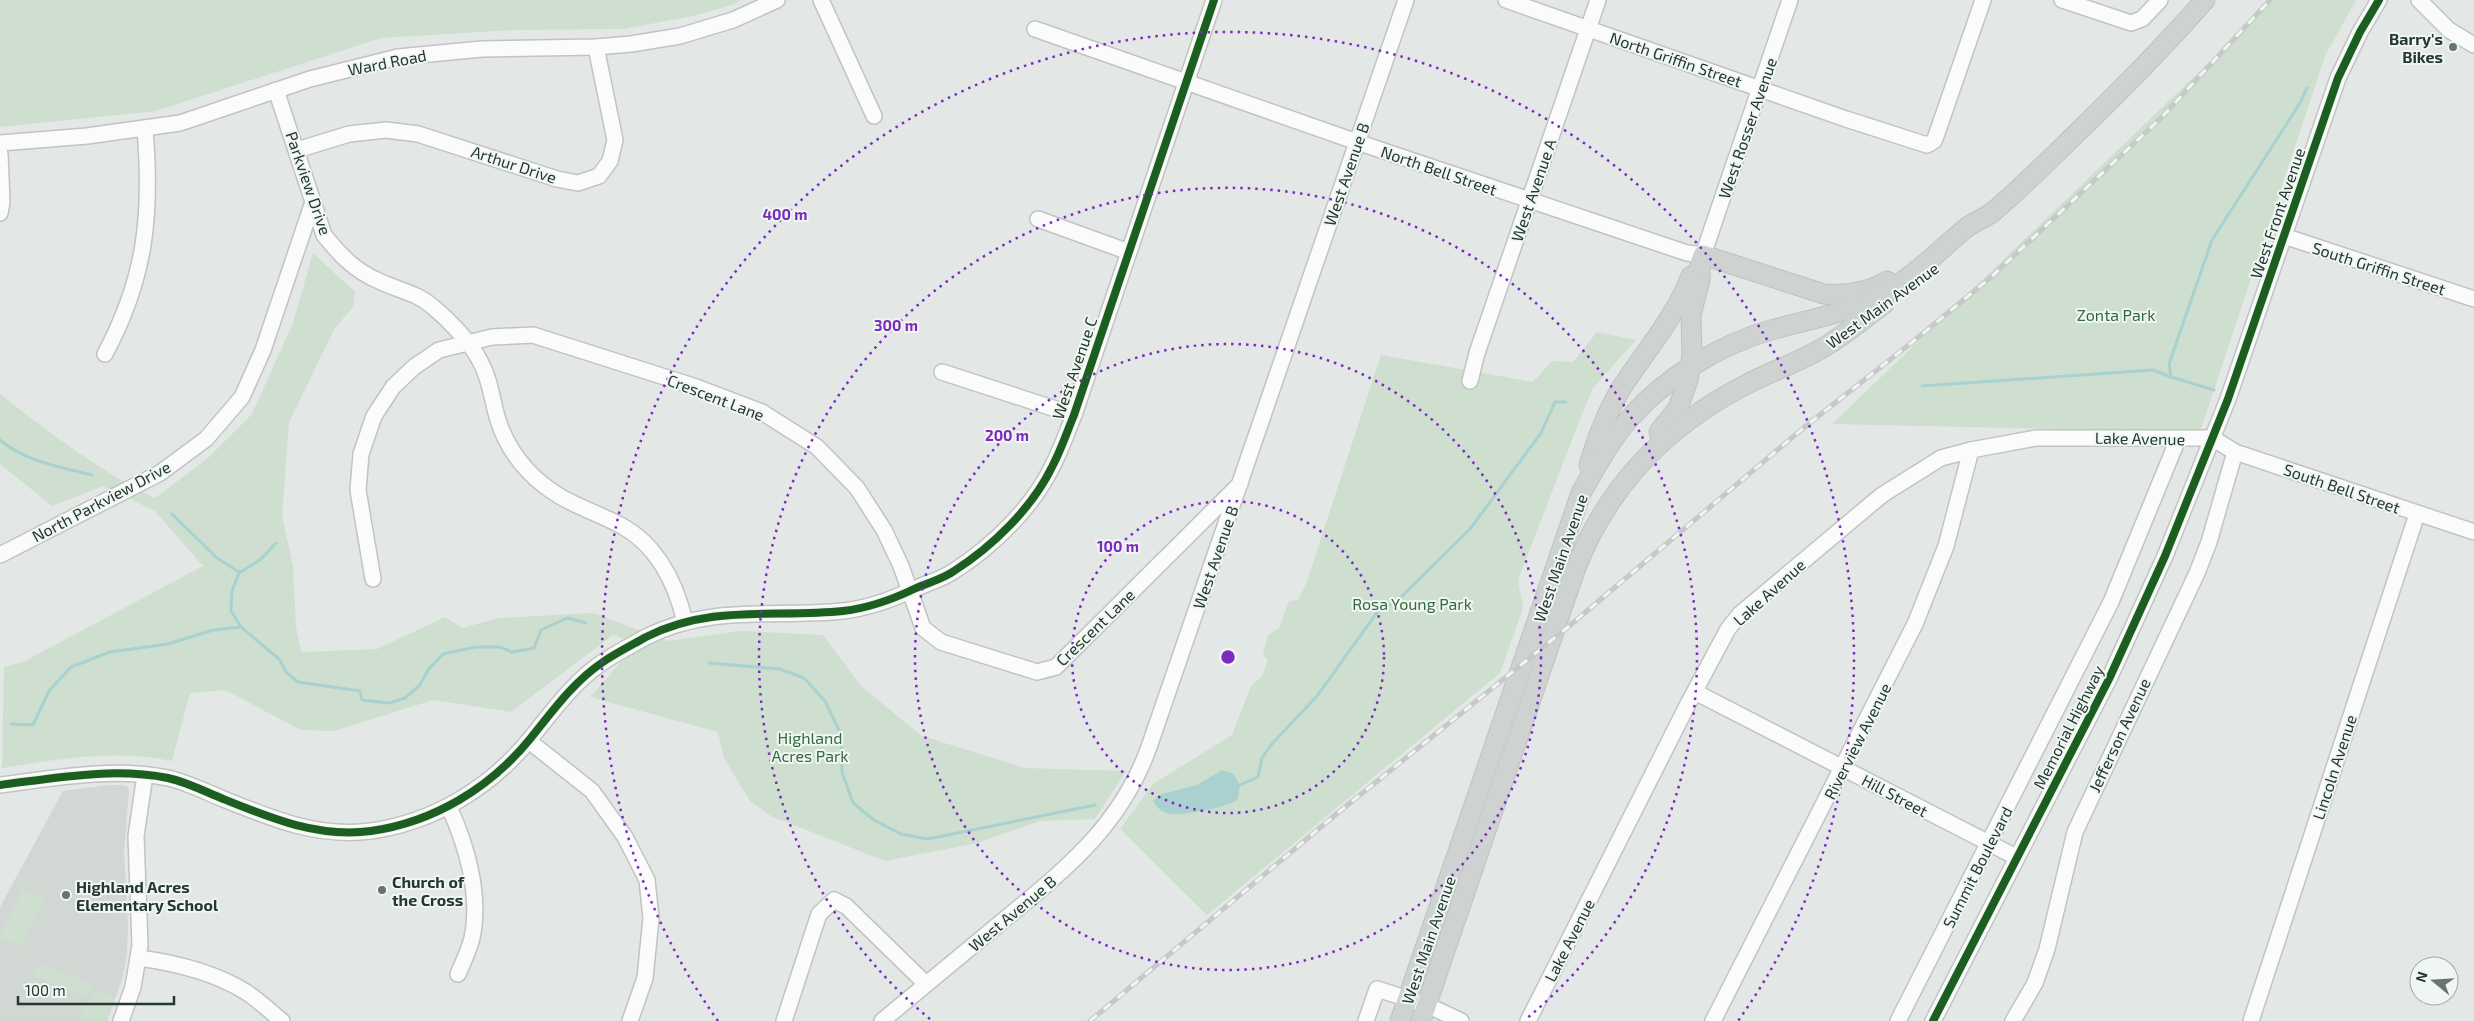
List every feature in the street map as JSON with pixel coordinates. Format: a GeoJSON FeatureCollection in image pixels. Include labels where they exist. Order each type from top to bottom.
{"type":"FeatureCollection","features":[{"type":"Feature","properties":{"kind":"main road","name":"West Main Avenue"},"geometry":{"type":"LineString","coordinates":[[1400,1021],[1581,493],[1614,439],[1629,419],[1646,401],[1690,368],[1718,351],[1754,336],[1844,312],[1865,304],[1898,285],[1954,238],[1976,221],[1991,213],[2039,170],[2135,75],[2205,0]]}},
{"type":"Feature","properties":{"kind":"main road","name":"West Main Avenue"},"geometry":{"type":"LineString","coordinates":[[1424,1013],[1574,573],[1593,528],[1610,500],[1635,468],[1679,426],[1714,402],[1830,344],[1958,251],[1982,228],[1991,213]]}},
{"type":"Feature","properties":{"kind":"main road"},"geometry":{"type":"LineString","coordinates":[[1702,260],[1824,294],[1841,296],[1881,285],[1954,238]]}},
{"type":"Feature","properties":{"kind":"main road"},"geometry":{"type":"LineString","coordinates":[[1593,528],[1613,483],[1674,415],[1685,392],[1690,368],[1691,316],[1700,280],[1702,260]]}},
{"type":"Feature","properties":{"kind":"main road"},"geometry":{"type":"LineString","coordinates":[[1581,493],[1598,437],[1614,401],[1671,318],[1693,272],[1702,260]]}},
{"type":"Feature","properties":{"kind":"street","name":"Ward Road"},"geometry":{"type":"LineString","coordinates":[[0,144],[145,129],[180,123],[276,90],[358,65],[398,57],[482,49],[596,47],[631,44],[680,36],[733,20],[777,0]]}},
{"type":"Feature","properties":{"kind":"street"},"geometry":{"type":"LineString","coordinates":[[821,0],[874,116]]}},
{"type":"Feature","properties":{"kind":"street","name":"West Avenue C"},"geometry":{"type":"LineString","coordinates":[[0,785],[94,773],[145,775],[183,782],[280,822],[330,832],[356,832],[397,826],[422,820],[449,807],[481,785],[513,759],[559,702],[601,662],[649,636],[685,622],[716,615],[749,612],[844,611],[888,602],[953,572],[993,541],[1025,508],[1052,469],[1074,415],[1214,0]]}},
{"type":"Feature","properties":{"kind":"street","name":"West Avenue B"},"geometry":{"type":"LineString","coordinates":[[882,1021],[1076,859],[1099,835],[1125,800],[1144,762],[1406,0]]}},
{"type":"Feature","properties":{"kind":"street","name":"North Griffin Street"},"geometry":{"type":"LineString","coordinates":[[1506,0],[1919,144],[1931,144],[1936,136],[1982,0]]}},
{"type":"Feature","properties":{"kind":"street","name":"West Avenue A"},"geometry":{"type":"LineString","coordinates":[[1470,381],[1477,353],[1598,0]]}},
{"type":"Feature","properties":{"kind":"street","name":"West Rosser Avenue"},"geometry":{"type":"LineString","coordinates":[[1702,260],[1790,0]]}},
{"type":"Feature","properties":{"kind":"street"},"geometry":{"type":"LineString","coordinates":[[2062,0],[2125,22],[2137,22],[2160,0]]}},
{"type":"Feature","properties":{"kind":"street","name":"West Front Avenue"},"geometry":{"type":"LineString","coordinates":[[2212,438],[2338,78],[2355,42],[2379,0]]}},
{"type":"Feature","properties":{"kind":"street"},"geometry":{"type":"LineString","coordinates":[[2419,0],[2449,30],[2474,45]]}},
{"type":"Feature","properties":{"kind":"street","name":"North Bell Street"},"geometry":{"type":"LineString","coordinates":[[1035,29],[1357,142],[1687,253],[1702,260]]}},
{"type":"Feature","properties":{"kind":"street","name":"Arthur Drive"},"geometry":{"type":"LineString","coordinates":[[297,150],[349,134],[386,130],[418,134],[557,179],[578,183],[599,176],[610,161],[615,140],[596,47]]}},
{"type":"Feature","properties":{"kind":"street","name":"Parkview Drive"},"geometry":{"type":"LineString","coordinates":[[276,90],[324,235],[340,255],[356,269],[379,282],[409,292],[432,305],[480,360],[488,380],[499,424],[517,459],[540,483],[569,503],[624,527],[645,544],[663,565],[679,596],[685,622]]}},
{"type":"Feature","properties":{"kind":"street"},"geometry":{"type":"LineString","coordinates":[[105,354],[130,301],[143,251],[148,202],[145,129]]}},
{"type":"Feature","properties":{"kind":"street"},"geometry":{"type":"LineString","coordinates":[[0,154],[2,202],[0,213]]}},
{"type":"Feature","properties":{"kind":"street","name":"North Parkview Drive"},"geometry":{"type":"LineString","coordinates":[[0,555],[160,473],[206,439],[242,397],[263,350],[312,202]]}},
{"type":"Feature","properties":{"kind":"street"},"geometry":{"type":"LineString","coordinates":[[1038,219],[1129,252]]}},
{"type":"Feature","properties":{"kind":"street","name":"South Griffin Street"},"geometry":{"type":"LineString","coordinates":[[2284,236],[2474,299]]}},
{"type":"Feature","properties":{"kind":"street","name":"Crescent Lane"},"geometry":{"type":"LineString","coordinates":[[373,579],[358,490],[361,454],[374,416],[393,387],[414,367],[439,350],[492,337],[533,335],[696,387],[762,412],[817,447],[857,488],[884,530],[901,566],[923,628],[941,642],[1037,672],[1056,667],[1240,484]]}},
{"type":"Feature","properties":{"kind":"street"},"geometry":{"type":"LineString","coordinates":[[942,372],[1074,415]]}},
{"type":"Feature","properties":{"kind":"street","name":"Lake Avenue"},"geometry":{"type":"LineString","coordinates":[[1531,1020],[1695,692],[1728,629],[1740,614],[1882,495],[1942,458],[1971,450],[2036,438],[2212,438]]}},
{"type":"Feature","properties":{"kind":"street","name":"South Bell Street"},"geometry":{"type":"LineString","coordinates":[[2212,438],[2235,452],[2474,532]]}},
{"type":"Feature","properties":{"kind":"street","name":"Memorial Highway"},"geometry":{"type":"LineString","coordinates":[[1933,1021],[2109,679],[2165,556],[2212,438]]}},
{"type":"Feature","properties":{"kind":"street","name":"Summit Boulevard"},"geometry":{"type":"LineString","coordinates":[[1898,1021],[2110,602],[2178,439]]}},
{"type":"Feature","properties":{"kind":"street","name":"Riverview Avenue"},"geometry":{"type":"LineString","coordinates":[[1713,1021],[1844,767],[1915,624],[1946,546],[1971,450]]}},
{"type":"Feature","properties":{"kind":"street","name":"Jefferson Avenue"},"geometry":{"type":"LineString","coordinates":[[2013,1021],[2035,983],[2047,949],[2075,832],[2197,573],[2209,542],[2235,452]]}},
{"type":"Feature","properties":{"kind":"street","name":"Lincoln Avenue"},"geometry":{"type":"LineString","coordinates":[[2252,1021],[2417,514]]}},
{"type":"Feature","properties":{"kind":"street","name":"Hill Street"},"geometry":{"type":"LineString","coordinates":[[1695,692],[1844,767],[1915,807],[2016,857]]}},
{"type":"Feature","properties":{"kind":"street"},"geometry":{"type":"LineString","coordinates":[[529,741],[592,791],[625,838],[647,880],[651,918],[645,978],[630,1021]]}},
{"type":"Feature","properties":{"kind":"street"},"geometry":{"type":"LineString","coordinates":[[121,1021],[133,987],[139,958],[141,935],[136,836],[145,775]]}},
{"type":"Feature","properties":{"kind":"street"},"geometry":{"type":"LineString","coordinates":[[449,807],[459,830],[476,895],[472,938],[458,974]]}},
{"type":"Feature","properties":{"kind":"street"},"geometry":{"type":"LineString","coordinates":[[784,1021],[819,914],[834,900],[846,906],[926,984]]}},
{"type":"Feature","properties":{"kind":"street"},"geometry":{"type":"LineString","coordinates":[[139,958],[186,967],[230,984],[247,993],[282,1021]]}},
{"type":"Feature","properties":{"kind":"street"},"geometry":{"type":"LineString","coordinates":[[1366,1021],[1377,989],[1408,999],[1424,1013],[1461,1021]]}},
{"type":"Feature","properties":{"kind":"shaded area","name":"Highland Acres Elementary School"},"geometry":{"type":"Polygon","coordinates":[[[107,785],[123,785],[128,787],[129,791],[124,852],[128,926],[127,955],[122,980],[107,1021],[0,1021],[0,907],[63,791],[107,785]]]}},
{"type":"Feature","properties":{"kind":"green space"},"geometry":{"type":"Polygon","coordinates":[[[0,0],[740,0],[735,4],[693,16],[623,29],[516,30],[381,38],[156,111],[0,127],[0,0]]]}},
{"type":"Feature","properties":{"kind":"green space","name":"Zonta Park"},"geometry":{"type":"Polygon","coordinates":[[[2274,0],[2356,0],[2325,56],[2200,432],[1832,424],[2274,0]]]}},
{"type":"Feature","properties":{"kind":"green space","name":"Highland Acres Park"},"geometry":{"type":"Polygon","coordinates":[[[313,253],[355,292],[353,307],[335,328],[289,422],[282,515],[293,566],[296,626],[301,652],[377,649],[445,617],[462,628],[499,618],[593,613],[668,641],[741,631],[823,635],[861,686],[922,736],[1025,768],[1126,771],[1095,819],[1040,821],[977,843],[885,861],[771,816],[750,801],[724,758],[718,732],[590,697],[621,662],[642,646],[613,635],[511,712],[433,700],[334,731],[301,730],[225,690],[190,693],[172,761],[150,757],[108,756],[66,759],[2,768],[4,667],[25,661],[203,566],[155,511],[103,486],[52,506],[0,464],[0,394],[94,463],[155,498],[208,458],[252,414],[293,323],[313,253]]]}},
{"type":"Feature","properties":{"kind":"green space","name":"Rosa Young Park"},"geometry":{"type":"Polygon","coordinates":[[[1597,332],[1636,340],[1593,388],[1582,414],[1518,580],[1523,608],[1500,673],[1207,915],[1120,829],[1153,784],[1232,735],[1251,686],[1262,676],[1268,660],[1263,654],[1268,635],[1279,628],[1289,601],[1298,600],[1306,584],[1381,355],[1533,382],[1552,361],[1573,362],[1597,332]]]}},
{"type":"Feature","properties":{"kind":"green space"},"geometry":{"type":"Polygon","coordinates":[[[23,889],[44,898],[21,946],[0,937],[23,889]]]}},
{"type":"Feature","properties":{"kind":"green space"},"geometry":{"type":"Polygon","coordinates":[[[38,964],[94,984],[88,997],[33,976],[38,964]]]}},
{"type":"Feature","properties":{"kind":"green space"},"geometry":{"type":"Polygon","coordinates":[[[95,990],[115,997],[105,1021],[80,1021],[84,1014],[80,1007],[84,1002],[89,1003],[95,990]]]}},
{"type":"Feature","properties":{"kind":"water"},"geometry":{"type":"Polygon","coordinates":[[[1222,770],[1233,774],[1240,785],[1238,799],[1224,806],[1190,813],[1170,814],[1159,809],[1153,801],[1162,794],[1197,785],[1222,770]]]}},
{"type":"Feature","properties":{"kind":"waterway"},"geometry":{"type":"LineString","coordinates":[[2214,390],[2171,377],[2169,364],[2212,240],[2300,103],[2307,88]]}},
{"type":"Feature","properties":{"kind":"waterway"},"geometry":{"type":"LineString","coordinates":[[1922,386],[2153,370],[2171,377]]}},
{"type":"Feature","properties":{"kind":"waterway"},"geometry":{"type":"LineString","coordinates":[[1238,786],[1258,777],[1262,758],[1271,745],[1317,696],[1381,607],[1395,603],[1470,529],[1541,433],[1555,402],[1566,402]]}},
{"type":"Feature","properties":{"kind":"waterway"},"geometry":{"type":"LineString","coordinates":[[0,440],[31,458],[92,475]]}},
{"type":"Feature","properties":{"kind":"waterway"},"geometry":{"type":"LineString","coordinates":[[172,514],[217,558],[239,572]]}},
{"type":"Feature","properties":{"kind":"waterway"},"geometry":{"type":"LineString","coordinates":[[241,627],[231,611],[232,591],[239,573],[261,559],[276,543]]}},
{"type":"Feature","properties":{"kind":"waterway"},"geometry":{"type":"LineString","coordinates":[[11,724],[33,725],[49,691],[71,667],[110,652],[168,644],[213,630],[241,627],[279,659],[287,673],[298,682],[360,691],[362,700],[389,703],[405,698],[420,685],[428,670],[443,654],[476,647],[500,647],[512,652],[534,648],[541,630],[567,618],[586,623]]}},
{"type":"Feature","properties":{"kind":"waterway"},"geometry":{"type":"LineString","coordinates":[[709,663],[780,669],[804,678],[825,701],[841,735],[842,772],[853,803],[874,820],[901,834],[928,839],[1095,805]]}},
{"type":"Feature","properties":{"kind":"railway"},"geometry":{"type":"LineString","coordinates":[[1090,1021],[1334,816],[1568,627],[1807,425],[1990,278],[2160,119],[2270,0]]}},
{"type":"Feature","properties":{"kind":"cycle path"},"geometry":{"type":"LineString","coordinates":[[0,785],[84,775],[126,773],[147,775],[181,782],[258,813],[313,829],[351,832],[371,831],[394,826],[417,820],[438,811],[479,787],[514,757],[564,698],[592,670],[646,637],[670,627],[719,616],[818,613],[862,608],[888,600],[950,574],[983,550],[1010,525],[1034,497],[1058,454],[1074,415],[1214,0]]}},
{"type":"Feature","properties":{"kind":"cycle path"},"geometry":{"type":"LineString","coordinates":[[1933,1021],[2109,679],[2165,556],[2228,399],[2338,78],[2360,32],[2379,0]]}},
{"type":"Feature","properties":{"kind":"place","name":"Barry's Bikes"},"geometry":{"type":"Point","coordinates":[2453,47]}},
{"type":"Feature","properties":{"kind":"place","name":"Church of the Cross"},"geometry":{"type":"Point","coordinates":[382,890]}},
{"type":"Feature","properties":{"kind":"place","name":"Highland Acres Elementary School"},"geometry":{"type":"Point","coordinates":[66,895]}}]}
